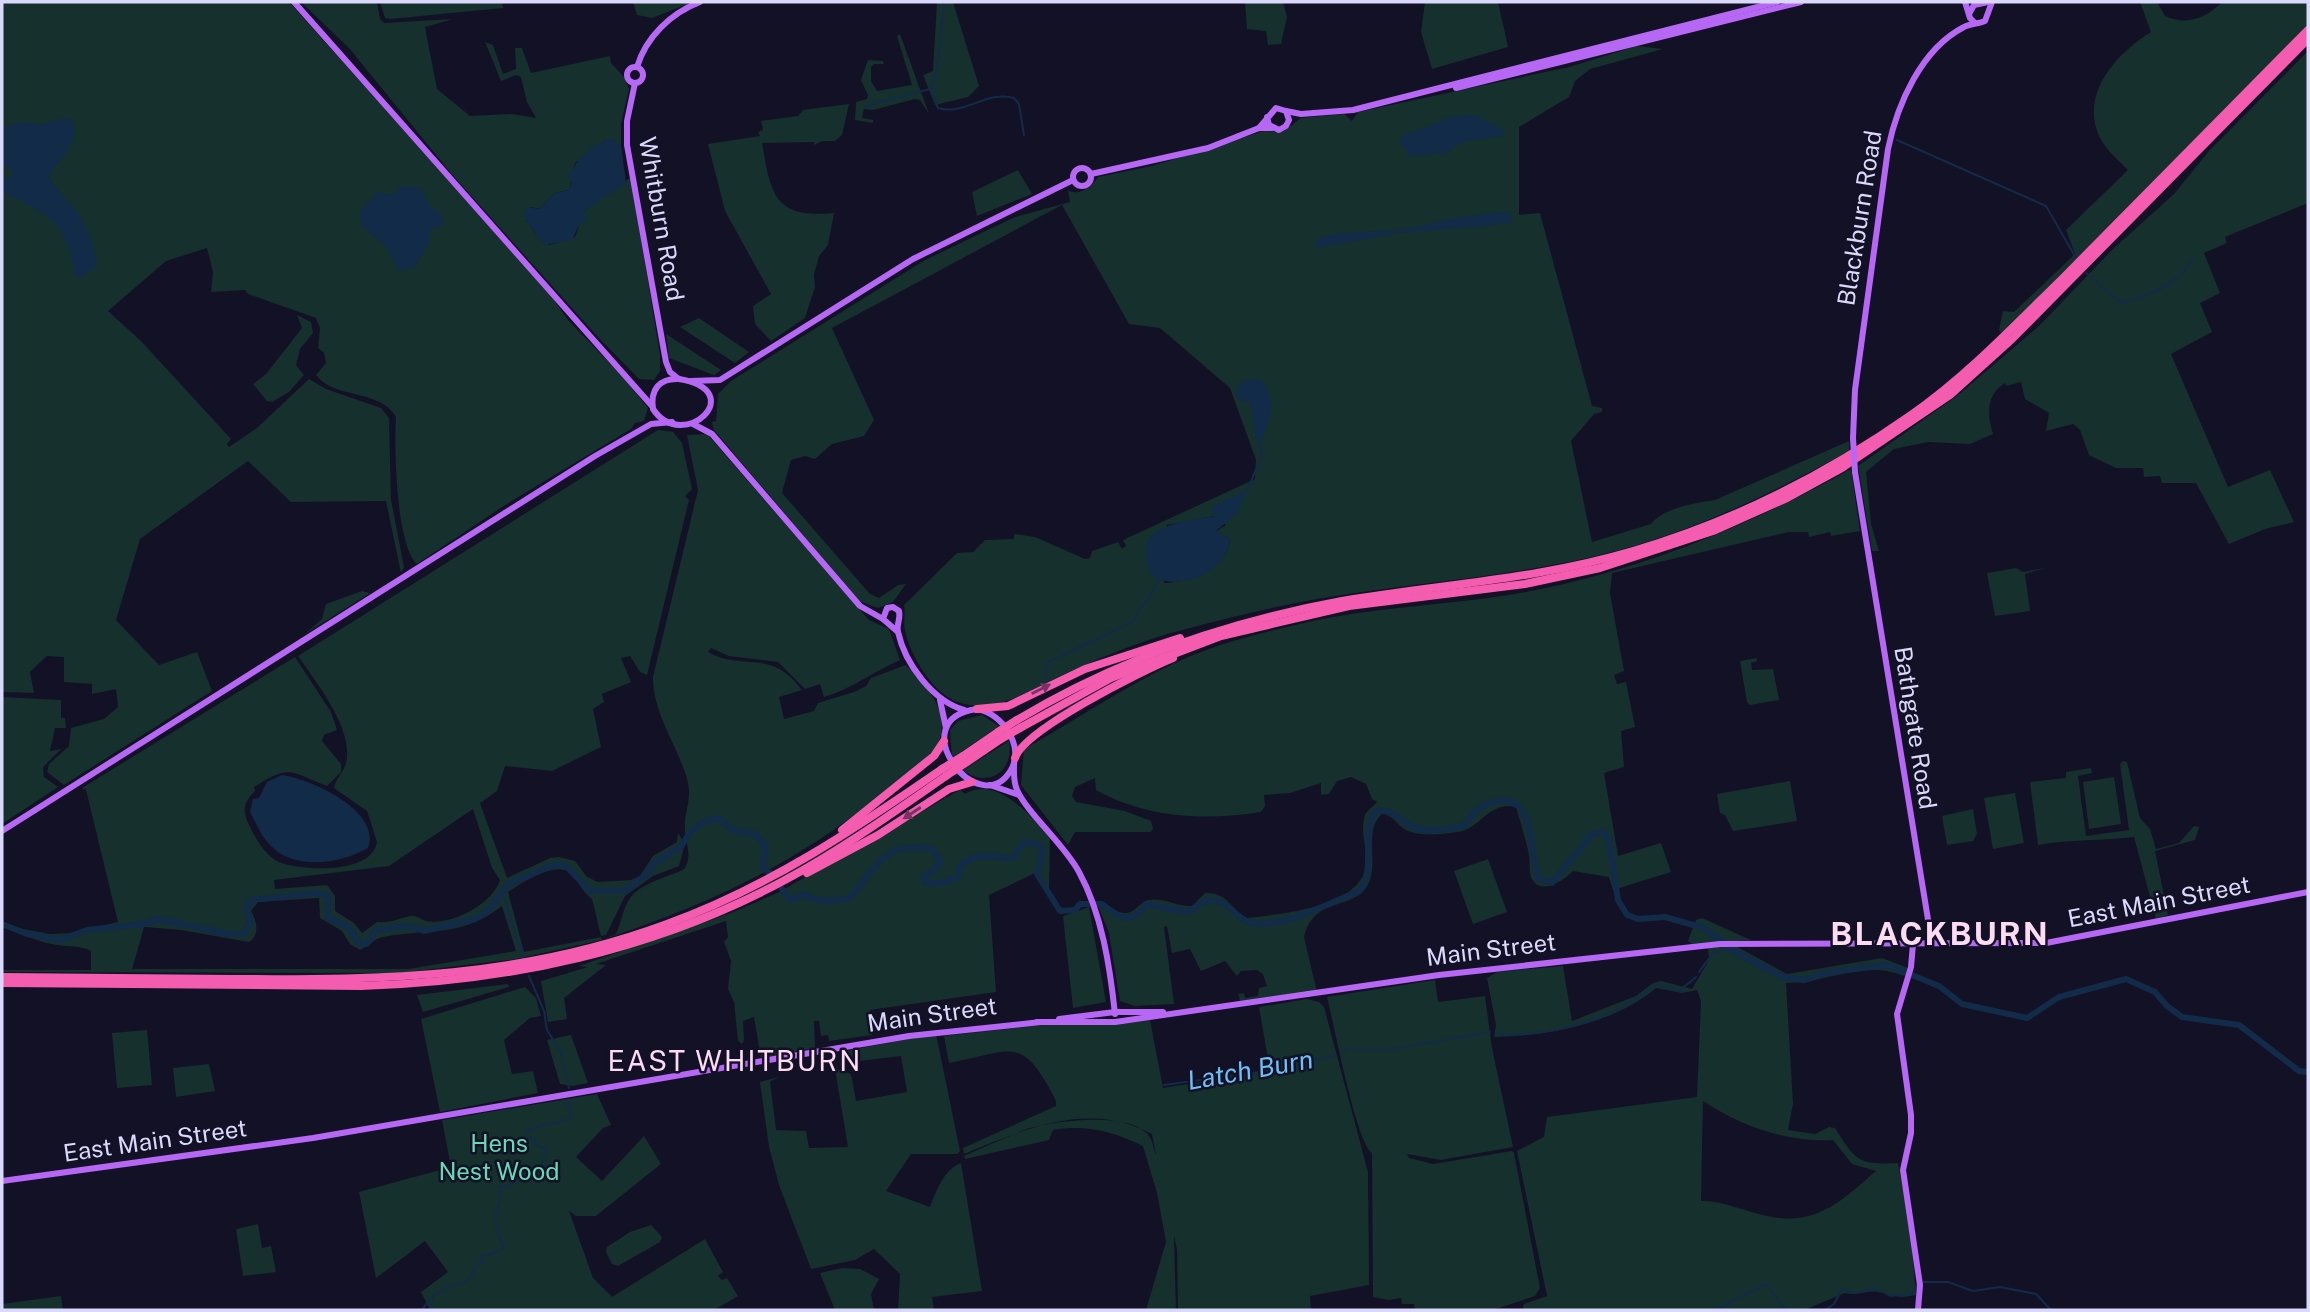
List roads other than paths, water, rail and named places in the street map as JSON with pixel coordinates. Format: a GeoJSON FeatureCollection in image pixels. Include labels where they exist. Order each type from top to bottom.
{"type":"FeatureCollection","features":[{"type":"Feature","properties":{"kind":"highway"},"geometry":{"type":"LineString","coordinates":[[977,709],[1008,706],[1085,669],[1209,629],[1277,612],[1550,573],[1635,550],[1714,522],[1794,486],[1914,414],[2008,333],[2308,30]]}},
{"type":"Feature","properties":{"kind":"highway"},"geometry":{"type":"LineString","coordinates":[[1018,724],[1132,668],[1199,643],[1261,625],[1349,606],[1525,584],[1600,568],[1713,531],[1787,498],[1842,468],[1950,395],[2012,339],[2308,39]]}},
{"type":"Feature","properties":{"kind":"highway"},"geometry":{"type":"LineString","coordinates":[[647,938],[729,907],[788,878],[1068,690],[1208,633],[1282,613],[1346,601]]}},
{"type":"Feature","properties":{"kind":"highway"},"geometry":{"type":"LineString","coordinates":[[1015,757],[1029,739],[1133,677],[1192,650],[1261,625]]}},
{"type":"Feature","properties":{"kind":"highway"},"geometry":{"type":"LineString","coordinates":[[751,888],[844,829],[934,756],[944,741]]}},
{"type":"Feature","properties":{"kind":"highway"},"geometry":{"type":"LineString","coordinates":[[2,977],[360,980],[471,972],[612,943],[668,924],[751,888],[790,868],[944,773]]}},
{"type":"Feature","properties":{"kind":"highway"},"geometry":{"type":"LineString","coordinates":[[2,984],[416,985],[524,970],[647,938],[730,911],[878,835],[949,789],[972,782]]}},
{"type":"Feature","properties":{"kind":"main road"},"geometry":{"type":"LineString","coordinates":[[294,2],[629,377],[658,416],[672,422]]}},
{"type":"Feature","properties":{"kind":"main road","name":"Whitburn Road"},"geometry":{"type":"LineString","coordinates":[[679,379],[670,372],[666,362],[627,145],[626,121],[635,83],[628,78],[627,73],[637,67],[644,50],[666,22],[700,2]]}},
{"type":"Feature","properties":{"kind":"main road"},"geometry":{"type":"LineString","coordinates":[[1259,128],[1276,108],[1301,114],[1353,110],[1777,2]]}},
{"type":"Feature","properties":{"kind":"main road"},"geometry":{"type":"LineString","coordinates":[[1413,96],[1500,79],[1801,2]]}},
{"type":"Feature","properties":{"kind":"main road"},"geometry":{"type":"LineString","coordinates":[[1965,2],[1969,15],[1975,23],[1985,21],[1989,13],[1982,3],[1972,7],[1969,15]]}},
{"type":"Feature","properties":{"kind":"main road","name":"Blackburn Road"},"geometry":{"type":"LineString","coordinates":[[1855,472],[1853,438],[1857,377],[1892,131],[1905,96],[1919,72],[1964,27],[1969,15]]}},
{"type":"Feature","properties":{"kind":"main road","name":"Blackburn Road"},"geometry":{"type":"LineString","coordinates":[[1964,27],[1975,23]]}},
{"type":"Feature","properties":{"kind":"main road"},"geometry":{"type":"LineString","coordinates":[[1286,111],[1289,120]]}},
{"type":"Feature","properties":{"kind":"main road"},"geometry":{"type":"LineString","coordinates":[[1091,174],[1208,148],[1259,128],[1283,129],[1289,120],[1301,114]]}},
{"type":"Feature","properties":{"kind":"main road"},"geometry":{"type":"LineString","coordinates":[[1268,117],[1272,128]]}},
{"type":"Feature","properties":{"kind":"main road"},"geometry":{"type":"LineString","coordinates":[[710,398],[720,380],[913,259],[1073,180],[1078,168],[1087,169],[1091,174],[1091,180],[1085,186],[1079,186],[1073,180]]}},
{"type":"Feature","properties":{"kind":"main road","name":"Whitburn Road"},"geometry":{"type":"LineString","coordinates":[[657,386],[665,374],[666,362]]}},
{"type":"Feature","properties":{"kind":"main road"},"geometry":{"type":"LineString","coordinates":[[629,377],[643,388],[657,386]]}},
{"type":"Feature","properties":{"kind":"main road"},"geometry":{"type":"LineString","coordinates":[[644,428],[650,421],[652,394],[665,380],[720,380]]}},
{"type":"Feature","properties":{"kind":"main road"},"geometry":{"type":"LineString","coordinates":[[691,381],[705,388],[710,398],[712,434]]}},
{"type":"Feature","properties":{"kind":"main road"},"geometry":{"type":"LineString","coordinates":[[693,424],[705,417],[710,407]]}},
{"type":"Feature","properties":{"kind":"main road"},"geometry":{"type":"LineString","coordinates":[[2,831],[595,456],[663,420],[693,424],[712,434],[860,606],[883,615],[894,624],[905,656],[939,698],[949,706],[964,710],[977,709],[996,716],[1003,725],[1014,745],[1014,780],[1020,796],[1062,844],[1080,873],[1092,903],[1105,952],[1115,1017]]}},
{"type":"Feature","properties":{"kind":"main road","name":"Bathgate Road"},"geometry":{"type":"LineString","coordinates":[[1855,472],[1932,944]]}},
{"type":"Feature","properties":{"kind":"main road"},"geometry":{"type":"LineString","coordinates":[[883,615],[890,607],[897,609],[900,618],[894,624]]}},
{"type":"Feature","properties":{"kind":"main road"},"geometry":{"type":"LineString","coordinates":[[939,698],[945,712],[944,741],[955,767],[972,782],[988,784],[1020,796]]}},
{"type":"Feature","properties":{"kind":"main road"},"geometry":{"type":"LineString","coordinates":[[946,728],[964,710]]}},
{"type":"Feature","properties":{"kind":"main road"},"geometry":{"type":"LineString","coordinates":[[988,784],[1005,778],[1015,757]]}},
{"type":"Feature","properties":{"kind":"main road","name":"East Main Street"},"geometry":{"type":"LineString","coordinates":[[1734,943],[2046,943],[2308,892]]}},
{"type":"Feature","properties":{"kind":"main road","name":"Main Street"},"geometry":{"type":"LineString","coordinates":[[543,1098],[938,1031],[1177,1012],[1275,1001],[1439,975],[1734,943]]}},
{"type":"Feature","properties":{"kind":"main road"},"geometry":{"type":"LineString","coordinates":[[1913,944],[1911,967],[1897,1014],[1911,1124],[1903,1170],[1919,1282],[1918,1310]]}},
{"type":"Feature","properties":{"kind":"main road","name":"Main Street"},"geometry":{"type":"LineString","coordinates":[[1115,1017],[1131,1019],[1177,1012]]}},
{"type":"Feature","properties":{"kind":"main road","name":"East Main Street"},"geometry":{"type":"LineString","coordinates":[[2,1181],[313,1138],[543,1098]]}},
{"type":"Feature","properties":{"kind":"main road","name":"East Main Street"},"geometry":{"type":"LineString","coordinates":[[295,1142],[313,1138]]}},
{"type":"Feature","properties":{"kind":"water"},"geometry":{"type":"Polygon","coordinates":[[[1477,116],[1502,129],[1504,136],[1462,142],[1446,153],[1410,156],[1399,142],[1405,134],[1449,118],[1477,116]]]}},
{"type":"Feature","properties":{"kind":"water"},"geometry":{"type":"Polygon","coordinates":[[[71,119],[74,128],[72,143],[49,176],[58,191],[77,212],[92,244],[97,265],[80,278],[75,274],[66,240],[52,220],[2,192],[2,180],[12,176],[13,172],[2,164],[2,128],[21,122],[40,125],[71,119]]]}},
{"type":"Feature","properties":{"kind":"water"},"geometry":{"type":"Polygon","coordinates":[[[610,138],[621,145],[626,183],[584,211],[587,221],[580,223],[572,240],[544,245],[526,220],[524,212],[529,207],[539,209],[555,193],[569,190],[571,183],[567,173],[573,171],[588,151],[610,138]]]}},
{"type":"Feature","properties":{"kind":"water"},"geometry":{"type":"Polygon","coordinates":[[[410,186],[422,190],[430,206],[441,215],[443,224],[429,231],[430,242],[414,267],[399,271],[385,245],[362,227],[360,212],[377,192],[392,195],[400,187],[410,186]]]}},
{"type":"Feature","properties":{"kind":"water"},"geometry":{"type":"Polygon","coordinates":[[[1509,213],[1512,217],[1510,222],[1397,233],[1317,248],[1315,243],[1319,238],[1335,234],[1409,229],[1449,219],[1509,213]]]}},
{"type":"Feature","properties":{"kind":"water"},"geometry":{"type":"Polygon","coordinates":[[[1258,379],[1269,392],[1271,408],[1260,441],[1256,440],[1250,402],[1240,401],[1236,394],[1243,382],[1258,379]]]}},
{"type":"Feature","properties":{"kind":"water"},"geometry":{"type":"Polygon","coordinates":[[[1248,489],[1237,513],[1216,531],[1230,539],[1227,551],[1211,570],[1189,580],[1176,582],[1153,577],[1146,560],[1146,547],[1151,537],[1172,524],[1215,516],[1211,509],[1214,506],[1248,489]]]}},
{"type":"Feature","properties":{"kind":"water"},"geometry":{"type":"Polygon","coordinates":[[[282,775],[326,790],[355,810],[365,822],[370,834],[368,848],[331,861],[304,862],[280,853],[270,845],[250,812],[253,799],[259,798],[267,782],[282,775]]]}},
{"type":"Feature","properties":{"kind":"waterway"},"geometry":{"type":"LineString","coordinates":[[931,88],[937,71],[944,2]]}},
{"type":"Feature","properties":{"kind":"waterway"},"geometry":{"type":"LineString","coordinates":[[864,106],[930,89]]}},
{"type":"Feature","properties":{"kind":"waterway"},"geometry":{"type":"LineString","coordinates":[[931,89],[938,108],[948,110],[994,97],[1014,98],[1019,104],[1024,135]]}},
{"type":"Feature","properties":{"kind":"waterway"},"geometry":{"type":"LineString","coordinates":[[1897,140],[2046,206],[2076,258]]}},
{"type":"Feature","properties":{"kind":"waterway"},"geometry":{"type":"LineString","coordinates":[[2086,273],[2121,303],[2170,283],[2192,260]]}},
{"type":"Feature","properties":{"kind":"waterway"},"geometry":{"type":"LineString","coordinates":[[1248,489],[1262,455],[1260,441]]}},
{"type":"Feature","properties":{"kind":"waterway"},"geometry":{"type":"LineString","coordinates":[[1047,678],[1047,663],[1132,622],[1160,580]]}},
{"type":"Feature","properties":{"kind":"waterway"},"geometry":{"type":"LineString","coordinates":[[782,889],[790,900],[804,894],[831,901],[849,898],[883,859],[891,853],[915,847],[933,849],[940,862],[934,871],[924,876],[924,882],[942,882],[959,876],[959,867],[972,858],[1013,858],[1024,842],[1040,845],[1043,851],[1037,874],[1060,911],[1075,910],[1080,904],[1102,904],[1120,916],[1130,917],[1141,911],[1146,904],[1187,912],[1203,902],[1213,900],[1226,905],[1250,922],[1271,923],[1297,917],[1360,891],[1367,872],[1370,823],[1374,813],[1387,811],[1417,829],[1439,830],[1464,826],[1474,813],[1487,804],[1510,802],[1519,807],[1525,817],[1538,878],[1552,883],[1592,834],[1603,832],[1609,840],[1618,900],[1627,915],[1638,919],[1665,917],[1704,928],[1730,949],[1782,977],[1804,980],[1831,972],[1887,965],[1939,986],[1962,1004],[2027,1018],[2059,997],[2126,979],[2155,992],[2167,1006],[2182,1017],[2239,1025],[2299,1071],[2308,1072]]}},
{"type":"Feature","properties":{"kind":"waterway"},"geometry":{"type":"LineString","coordinates":[[2,924],[27,934],[60,940],[87,930],[145,924],[157,919],[229,934],[243,934],[251,922],[246,909],[251,900],[318,893],[328,896],[328,918],[348,927],[360,944],[367,944],[376,930],[410,926],[424,931],[475,919],[488,911],[507,885],[553,865],[565,865],[590,891],[625,891],[649,872],[654,863],[681,847],[688,835],[701,823],[718,818],[733,830],[755,834],[766,847],[762,867],[770,873]]}},
{"type":"Feature","properties":{"kind":"waterway"},"geometry":{"type":"LineString","coordinates":[[502,892],[523,958]]}},
{"type":"Feature","properties":{"kind":"waterway","name":"Latch Burn"},"geometry":{"type":"LineString","coordinates":[[1699,972],[1713,953],[1730,949]]}},
{"type":"Feature","properties":{"kind":"waterway"},"geometry":{"type":"LineString","coordinates":[[529,976],[544,1011],[547,1030],[561,1053],[569,1088]]}},
{"type":"Feature","properties":{"kind":"waterway","name":"Latch Burn"},"geometry":{"type":"LineString","coordinates":[[1496,1034],[1526,1034],[1570,1026],[1618,1009],[1659,984],[1679,991],[1696,977]]}},
{"type":"Feature","properties":{"kind":"waterway","name":"Latch Burn"},"geometry":{"type":"LineString","coordinates":[[1341,1052],[1348,1049],[1392,1049],[1490,1032]]}},
{"type":"Feature","properties":{"kind":"waterway","name":"Latch Burn"},"geometry":{"type":"LineString","coordinates":[[1164,1085],[1274,1070],[1335,1055]]}},
{"type":"Feature","properties":{"kind":"waterway"},"geometry":{"type":"LineString","coordinates":[[422,1310],[438,1293],[448,1287],[459,1286],[470,1278],[476,1265],[483,1262],[481,1257],[500,1251],[504,1246],[498,1235],[495,1218],[501,1195],[498,1187],[512,1185],[524,1177],[524,1172],[543,1164],[545,1149],[537,1146],[535,1140],[528,1137],[528,1131],[569,1119],[571,1108],[567,1105],[571,1100]]}},
{"type":"Feature","properties":{"kind":"waterway"},"geometry":{"type":"LineString","coordinates":[[1922,1282],[1948,1282],[1973,1291],[2000,1287],[2036,1294],[2051,1310]]}},
{"type":"Feature","properties":{"kind":"waterway"},"geometry":{"type":"LineString","coordinates":[[1715,1310],[1766,1284],[1786,1310]]}},
{"type":"Feature","properties":{"kind":"waterway"},"geometry":{"type":"LineString","coordinates":[[1825,1310],[1834,1304],[1842,1289],[1855,1293],[1878,1289],[1890,1296],[1913,1293],[1917,1284]]}},
{"type":"Feature","properties":{"kind":"waterway"},"geometry":{"type":"LineString","coordinates":[[427,1304],[434,1310]]}},
{"type":"Feature","properties":{"kind":"waterway"},"geometry":{"type":"LineString","coordinates":[[1810,1310],[1816,1310]]}},
{"type":"Feature","properties":{"kind":"district","name":"BLACKBURN"},"geometry":{"type":"Point","coordinates":[1940,934]}},
{"type":"Feature","properties":{"kind":"district","name":"EAST WHITBURN"},"geometry":{"type":"Point","coordinates":[735,1061]}},
{"type":"Feature","properties":{"kind":"park label","name":"Hens Nest Wood"},"geometry":{"type":"Point","coordinates":[499,1158]}}]}
